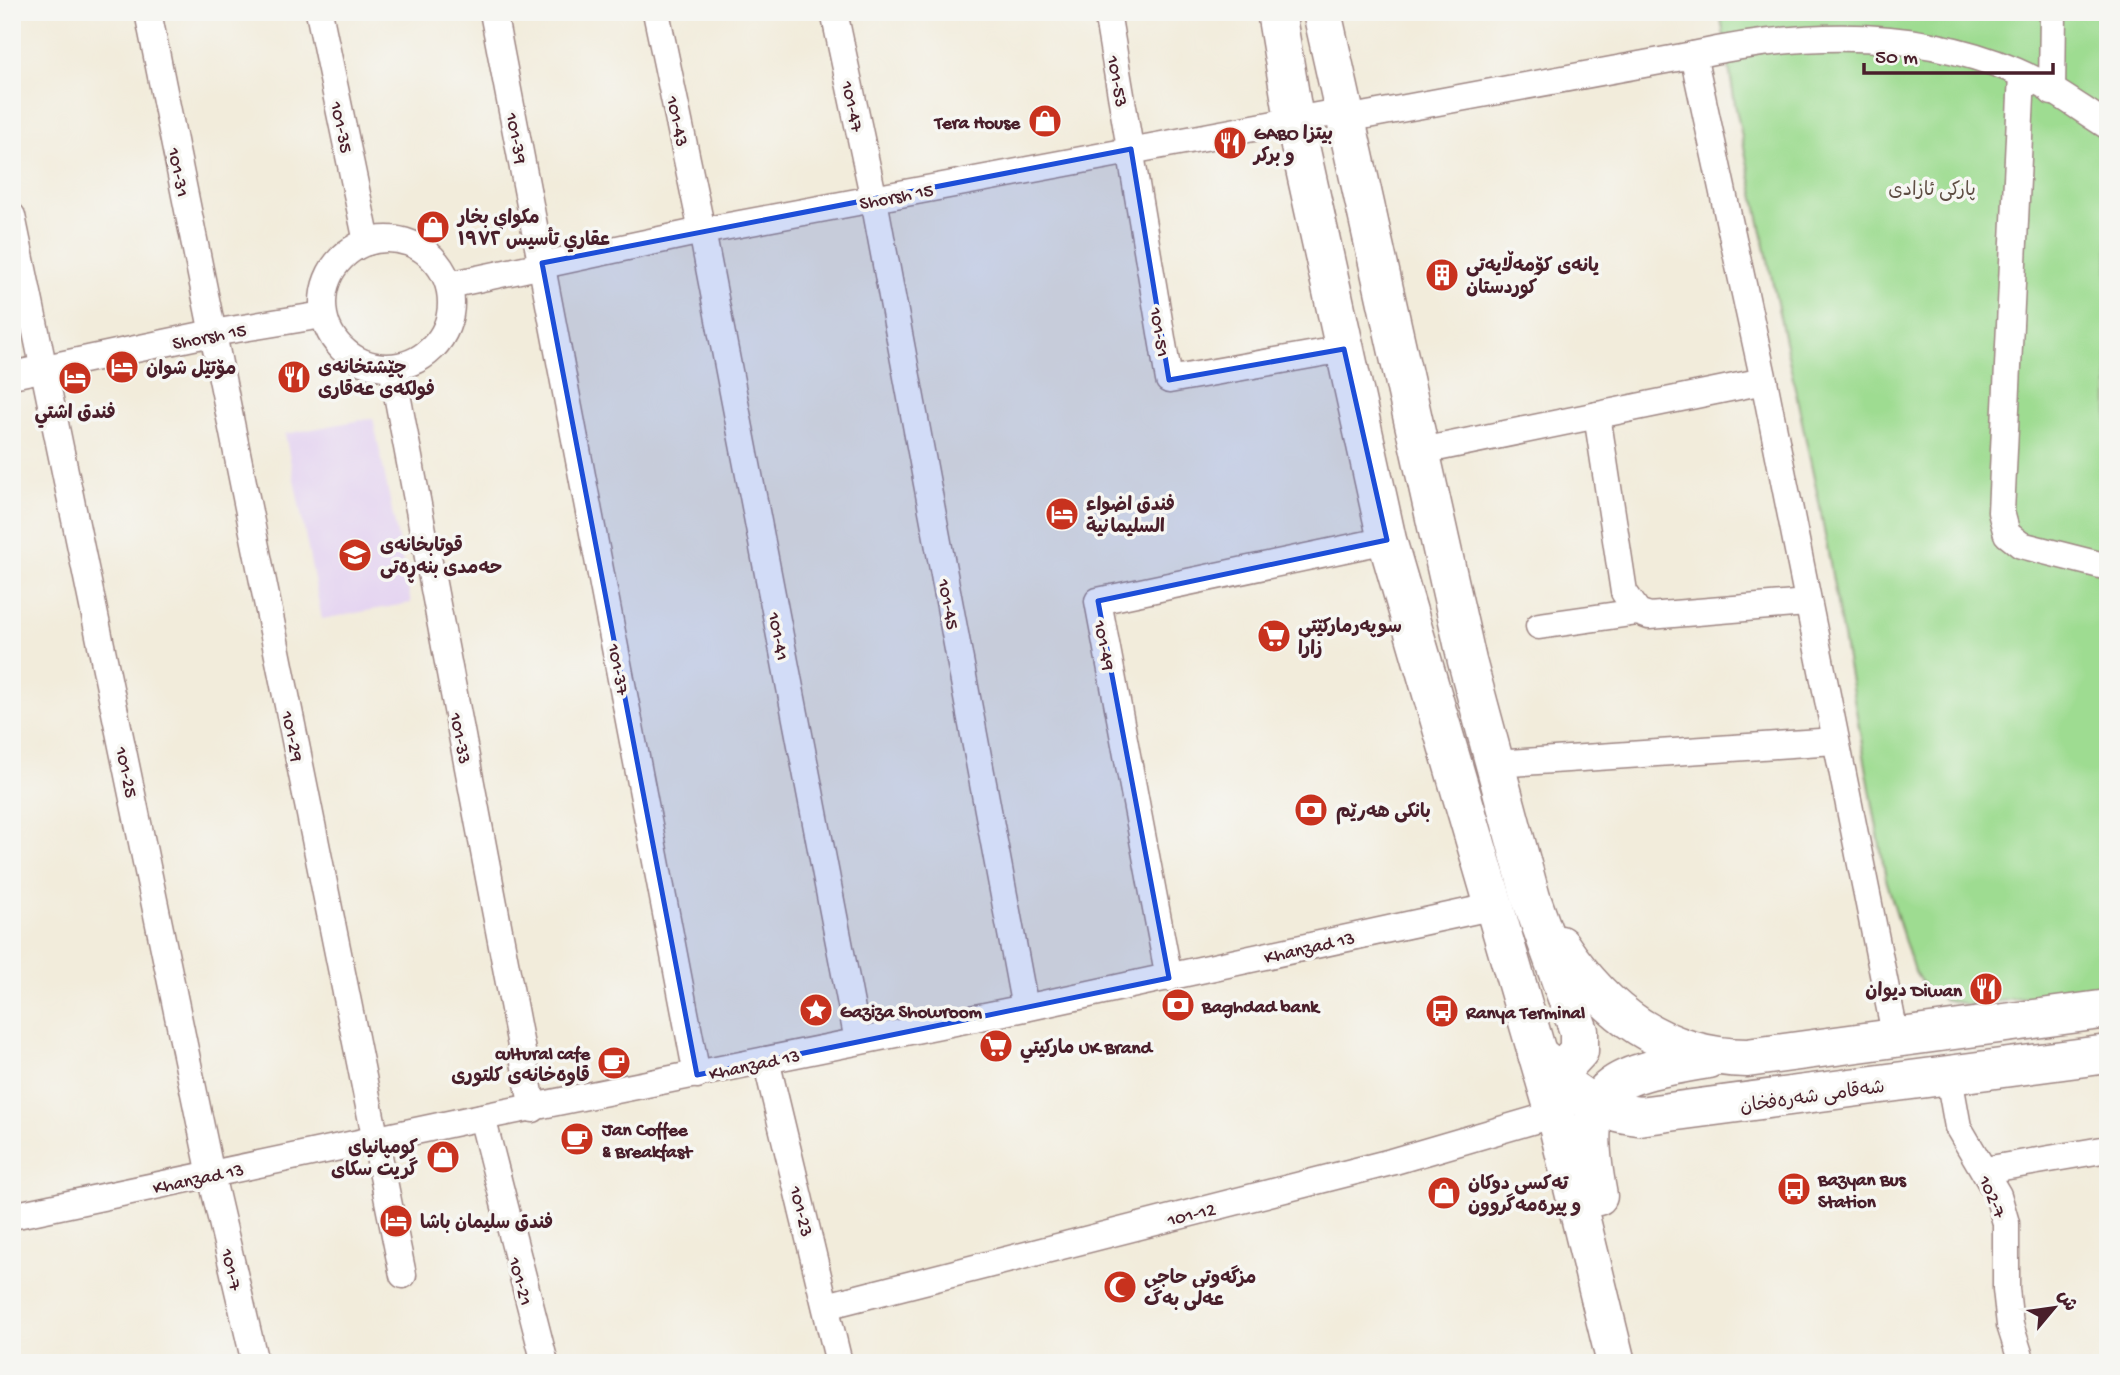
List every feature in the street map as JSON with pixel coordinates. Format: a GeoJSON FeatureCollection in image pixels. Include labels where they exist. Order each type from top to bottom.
{"type":"FeatureCollection","features":[{"type":"Feature","properties":{"kind":"main road"},"geometry":{"type":"LineString","coordinates":[[1276,12],[1294,119],[1387,540],[1555,1114],[1616,1363]]}},
{"type":"Feature","properties":{"kind":"main road"},"geometry":{"type":"LineString","coordinates":[[1322,12],[1467,661],[1531,898],[1579,1031],[1580,1041],[1575,1059],[1566,1065],[1554,1068],[1537,1054]]}},
{"type":"Feature","properties":{"kind":"main road"},"geometry":{"type":"LineString","coordinates":[[1494,906],[1531,898]]}},
{"type":"Feature","properties":{"kind":"main road"},"geometry":{"type":"LineString","coordinates":[[1531,898],[1574,966],[1616,1010],[1649,1034],[1684,1050],[1715,1058]]}},
{"type":"Feature","properties":{"kind":"main road"},"geometry":{"type":"LineString","coordinates":[[1637,1363],[1617,1286],[1590,1152],[1591,1123],[1608,1087],[1630,1074],[1715,1058],[1747,1058],[2108,1009]]}},
{"type":"Feature","properties":{"kind":"main road","name":"شەقامی شەرەفخان"},"geometry":{"type":"LineString","coordinates":[[1537,1054],[1571,1091],[1597,1107],[1623,1115],[1658,1115],[2108,1054]]}},
{"type":"Feature","properties":{"kind":"street","name":"101-31"},"geometry":{"type":"LineString","coordinates":[[148,12],[212,333]]}},
{"type":"Feature","properties":{"kind":"street","name":"101-35"},"geometry":{"type":"LineString","coordinates":[[319,12],[367,242]]}},
{"type":"Feature","properties":{"kind":"street","name":"101-39"},"geometry":{"type":"LineString","coordinates":[[493,12],[542,263]]}},
{"type":"Feature","properties":{"kind":"street","name":"101-43"},"geometry":{"type":"LineString","coordinates":[[656,12],[702,231]]}},
{"type":"Feature","properties":{"kind":"street","name":"101-47"},"geometry":{"type":"LineString","coordinates":[[834,12],[874,200]]}},
{"type":"Feature","properties":{"kind":"street","name":"101-53"},"geometry":{"type":"LineString","coordinates":[[1107,12],[1131,149]]}},
{"type":"Feature","properties":{"kind":"street"},"geometry":{"type":"LineString","coordinates":[[2052,92],[2053,12]]}},
{"type":"Feature","properties":{"kind":"street","name":"Shorsh 15"},"geometry":{"type":"LineString","coordinates":[[449,285],[542,263],[702,231],[1131,149],[1294,119],[1345,115],[1693,55],[1759,41],[1828,37],[1879,38],[1946,47],[2022,75],[2108,126]]}},
{"type":"Feature","properties":{"kind":"street"},"geometry":{"type":"LineString","coordinates":[[1693,55],[1764,381],[1896,1039]]}},
{"type":"Feature","properties":{"kind":"street"},"geometry":{"type":"LineString","coordinates":[[2022,75],[2001,512],[2007,534],[2021,545],[2108,567]]}},
{"type":"Feature","properties":{"kind":"street","name":"101-51"},"geometry":{"type":"LineString","coordinates":[[1131,149],[1169,380],[1344,348]]}},
{"type":"Feature","properties":{"kind":"street","name":"101-45"},"geometry":{"type":"LineString","coordinates":[[874,200],[1025,1008]]}},
{"type":"Feature","properties":{"kind":"street","name":"101-25"},"geometry":{"type":"LineString","coordinates":[[12,216],[211,1175]]}},
{"type":"Feature","properties":{"kind":"street","name":"101-41"},"geometry":{"type":"LineString","coordinates":[[702,231],[858,1041]]}},
{"type":"Feature","properties":{"kind":"street"},"geometry":{"type":"LineString","coordinates":[[388,238],[408,242],[426,251],[440,266],[449,285],[452,304],[449,323],[441,340],[427,354],[411,364],[392,368],[373,367],[356,360],[341,348],[330,333],[324,315],[323,297],[327,278],[350,250],[367,242],[388,238]]}},
{"type":"Feature","properties":{"kind":"street","name":"101-37"},"geometry":{"type":"LineString","coordinates":[[542,263],[697,1075]]}},
{"type":"Feature","properties":{"kind":"street","name":"Shorsh 15"},"geometry":{"type":"LineString","coordinates":[[12,375],[212,333],[324,315]]}},
{"type":"Feature","properties":{"kind":"street","name":"101-29"},"geometry":{"type":"LineString","coordinates":[[212,333],[403,1275]]}},
{"type":"Feature","properties":{"kind":"street","name":"101-33"},"geometry":{"type":"LineString","coordinates":[[392,368],[533,1109]]}},
{"type":"Feature","properties":{"kind":"street"},"geometry":{"type":"LineString","coordinates":[[1422,451],[1764,381]]}},
{"type":"Feature","properties":{"kind":"street"},"geometry":{"type":"LineString","coordinates":[[1597,415],[1624,592],[1638,612]]}},
{"type":"Feature","properties":{"kind":"street","name":"101-49"},"geometry":{"type":"LineString","coordinates":[[1169,978],[1098,601],[1387,540]]}},
{"type":"Feature","properties":{"kind":"street"},"geometry":{"type":"LineString","coordinates":[[1539,626],[1638,612],[1649,616],[1807,603]]}},
{"type":"Feature","properties":{"kind":"street"},"geometry":{"type":"LineString","coordinates":[[1495,764],[1835,741]]}},
{"type":"Feature","properties":{"kind":"street","name":"Khanzad 13"},"geometry":{"type":"LineString","coordinates":[[12,1216],[482,1117],[533,1109],[1169,978],[1494,906]]}},
{"type":"Feature","properties":{"kind":"street","name":"101-23"},"geometry":{"type":"LineString","coordinates":[[766,1060],[839,1363]]}},
{"type":"Feature","properties":{"kind":"street","name":"102-7"},"geometry":{"type":"LineString","coordinates":[[1949,1077],[1958,1127],[1998,1195],[2006,1223],[2006,1289],[2010,1325],[2022,1363]]}},
{"type":"Feature","properties":{"kind":"street","name":"101-12"},"geometry":{"type":"LineString","coordinates":[[825,1306],[1391,1162],[1555,1114]]}},
{"type":"Feature","properties":{"kind":"street","name":"101-21"},"geometry":{"type":"LineString","coordinates":[[482,1117],[545,1363]]}},
{"type":"Feature","properties":{"kind":"street"},"geometry":{"type":"LineString","coordinates":[[1985,1170],[2108,1149]]}},
{"type":"Feature","properties":{"kind":"street","name":"101-7"},"geometry":{"type":"LineString","coordinates":[[211,1175],[256,1363]]}},
{"type":"Feature","properties":{"kind":"highlighted area"},"geometry":{"type":"Polygon","coordinates":[[[1131,149],[1169,380],[1344,349],[1387,540],[1098,601],[1169,978],[697,1075],[542,263],[1131,149]]]}},
{"type":"Feature","properties":{"kind":"shaded area","name":"قوتابخانەی حەمدی بنەڕەتی"},"geometry":{"type":"Polygon","coordinates":[[[373,418],[411,603],[322,619],[285,434],[373,418]]]}},
{"type":"Feature","properties":{"kind":"green space","name":"پارکی ئازادی"},"geometry":{"type":"Polygon","coordinates":[[[1720,12],[2108,12],[2108,987],[1969,1005],[1943,999],[1926,989],[1914,971],[1886,879],[1819,502],[1735,104],[1720,12]]]}},
{"type":"Feature","properties":{"kind":"place","name":"Tera House"},"geometry":{"type":"Point","coordinates":[1045,121]}},
{"type":"Feature","properties":{"kind":"place","name":"GABO بيتزا و بركر"},"geometry":{"type":"Point","coordinates":[1230,143]}},
{"type":"Feature","properties":{"kind":"place","name":"مكواي بخار عقاري تأسيس ١٩٧٢"},"geometry":{"type":"Point","coordinates":[433,227]}},
{"type":"Feature","properties":{"kind":"place","name":"یانەی کۆمەڵایەتی کوردستان"},"geometry":{"type":"Point","coordinates":[1442,275]}},
{"type":"Feature","properties":{"kind":"place","name":"مۆتێل شوان"},"geometry":{"type":"Point","coordinates":[122,367]}},
{"type":"Feature","properties":{"kind":"place","name":"چێشتخانەی فولکەی عەقاری"},"geometry":{"type":"Point","coordinates":[294,377]}},
{"type":"Feature","properties":{"kind":"place","name":"فندق اشتي"},"geometry":{"type":"Point","coordinates":[75,378]}},
{"type":"Feature","properties":{"kind":"place","name":"فندق اضواء السليمانية"},"geometry":{"type":"Point","coordinates":[1062,514]}},
{"type":"Feature","properties":{"kind":"place","name":"قوتابخانەی حەمدی بنەڕەتی"},"geometry":{"type":"Point","coordinates":[355,555]}},
{"type":"Feature","properties":{"kind":"place","name":"سوپەرمارکێتی زارا"},"geometry":{"type":"Point","coordinates":[1274,636]}},
{"type":"Feature","properties":{"kind":"place","name":"بانکی هەرێم"},"geometry":{"type":"Point","coordinates":[1311,810]}},
{"type":"Feature","properties":{"kind":"place","name":"دیوان Diwan"},"geometry":{"type":"Point","coordinates":[1986,989]}},
{"type":"Feature","properties":{"kind":"place","name":"Baghdad bank"},"geometry":{"type":"Point","coordinates":[1178,1005]}},
{"type":"Feature","properties":{"kind":"place","name":"Gaziza Showroom"},"geometry":{"type":"Point","coordinates":[816,1010]}},
{"type":"Feature","properties":{"kind":"place","name":"Ranya Terminal"},"geometry":{"type":"Point","coordinates":[1442,1011]}},
{"type":"Feature","properties":{"kind":"place","name":"مارکيتي UK Brand"},"geometry":{"type":"Point","coordinates":[996,1046]}},
{"type":"Feature","properties":{"kind":"place","name":"cultural cafe قاوەخانەی کلتوری"},"geometry":{"type":"Point","coordinates":[614,1063]}},
{"type":"Feature","properties":{"kind":"place","name":"Jan Coffee & Breakfast"},"geometry":{"type":"Point","coordinates":[577,1139]}},
{"type":"Feature","properties":{"kind":"place","name":"كومپانياى گريت سكاى"},"geometry":{"type":"Point","coordinates":[443,1157]}},
{"type":"Feature","properties":{"kind":"place","name":"Bazyan Bus Station"},"geometry":{"type":"Point","coordinates":[1794,1189]}},
{"type":"Feature","properties":{"kind":"place","name":"تەکسی دوکان و پیرەمەگروون"},"geometry":{"type":"Point","coordinates":[1444,1193]}},
{"type":"Feature","properties":{"kind":"place","name":"فندق سليمان باشا"},"geometry":{"type":"Point","coordinates":[396,1221]}},
{"type":"Feature","properties":{"kind":"place","name":"مزگەوتی حاجی عەلی بەگ"},"geometry":{"type":"Point","coordinates":[1120,1287]}}]}
